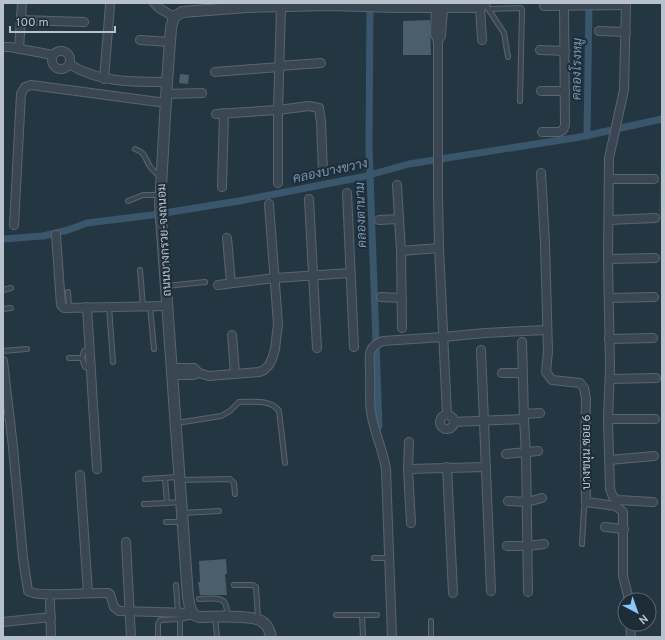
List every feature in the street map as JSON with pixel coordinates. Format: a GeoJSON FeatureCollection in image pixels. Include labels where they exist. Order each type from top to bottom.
{"type":"FeatureCollection","features":[{"type":"Feature","properties":{"kind":"street"},"geometry":{"type":"LineString","coordinates":[[19,49],[22,3]]}},
{"type":"Feature","properties":{"kind":"street"},"geometry":{"type":"LineString","coordinates":[[154,3],[159,8],[174,17],[187,7],[247,5],[282,7],[332,4],[378,7],[395,5],[424,5],[439,8],[485,6],[482,40]]}},
{"type":"Feature","properties":{"kind":"street"},"geometry":{"type":"LineString","coordinates":[[544,6],[626,4],[624,90],[609,158],[608,259],[610,379],[608,419],[610,489],[613,497],[622,501],[653,502]]}},
{"type":"Feature","properties":{"kind":"street"},"geometry":{"type":"LineString","coordinates":[[104,79],[110,5]]}},
{"type":"Feature","properties":{"kind":"street"},"geometry":{"type":"LineString","coordinates":[[542,132],[559,132],[563,130],[565,125],[564,6]]}},
{"type":"Feature","properties":{"kind":"street"},"geometry":{"type":"LineString","coordinates":[[278,183],[278,110],[282,7]]}},
{"type":"Feature","properties":{"kind":"street"},"geometry":{"type":"LineString","coordinates":[[439,8],[441,36],[438,41],[439,248],[447,415]]}},
{"type":"Feature","properties":{"kind":"street","name":"ถนนบางกรวย-จงถนอม"},"geometry":{"type":"LineString","coordinates":[[174,17],[171,28],[166,82],[160,198],[181,518],[188,597],[193,614]]}},
{"type":"Feature","properties":{"kind":"street"},"geometry":{"type":"LineString","coordinates":[[21,20],[84,22]]}},
{"type":"Feature","properties":{"kind":"street"},"geometry":{"type":"LineString","coordinates":[[599,31],[626,32]]}},
{"type":"Feature","properties":{"kind":"street"},"geometry":{"type":"LineString","coordinates":[[140,40],[170,42]]}},
{"type":"Feature","properties":{"kind":"street"},"geometry":{"type":"LineString","coordinates":[[3,47],[10,46],[53,55],[61,51],[66,53],[70,58],[67,67],[62,70],[56,68],[52,64],[53,55]]}},
{"type":"Feature","properties":{"kind":"street"},"geometry":{"type":"LineString","coordinates":[[540,50],[565,50]]}},
{"type":"Feature","properties":{"kind":"street"},"geometry":{"type":"LineString","coordinates":[[215,72],[321,63]]}},
{"type":"Feature","properties":{"kind":"street"},"geometry":{"type":"LineString","coordinates":[[69,64],[104,79],[137,82],[166,82]]}},
{"type":"Feature","properties":{"kind":"street"},"geometry":{"type":"LineString","coordinates":[[14,225],[21,94],[25,87],[31,85],[166,98],[202,93]]}},
{"type":"Feature","properties":{"kind":"street"},"geometry":{"type":"LineString","coordinates":[[541,91],[565,91]]}},
{"type":"Feature","properties":{"kind":"street"},"geometry":{"type":"LineString","coordinates":[[222,187],[220,113],[278,110],[309,106],[319,108],[321,122],[322,172]]}},
{"type":"Feature","properties":{"kind":"street"},"geometry":{"type":"LineString","coordinates":[[392,637],[386,469],[371,412],[370,352],[376,344],[383,341],[546,330],[544,229],[541,173]]}},
{"type":"Feature","properties":{"kind":"street"},"geometry":{"type":"LineString","coordinates":[[609,179],[654,179]]}},
{"type":"Feature","properties":{"kind":"street"},"geometry":{"type":"LineString","coordinates":[[397,185],[401,251],[402,328]]}},
{"type":"Feature","properties":{"kind":"street"},"geometry":{"type":"LineString","coordinates":[[347,193],[354,347]]}},
{"type":"Feature","properties":{"kind":"street"},"geometry":{"type":"LineString","coordinates":[[309,199],[318,348]]}},
{"type":"Feature","properties":{"kind":"street"},"geometry":{"type":"LineString","coordinates":[[172,372],[194,368],[199,373],[209,376],[259,372],[264,370],[269,365],[275,349],[278,324],[269,204]]}},
{"type":"Feature","properties":{"kind":"street"},"geometry":{"type":"LineString","coordinates":[[609,220],[655,218]]}},
{"type":"Feature","properties":{"kind":"street"},"geometry":{"type":"LineString","coordinates":[[379,220],[399,219]]}},
{"type":"Feature","properties":{"kind":"street"},"geometry":{"type":"LineString","coordinates":[[56,235],[61,305],[64,308],[167,306]]}},
{"type":"Feature","properties":{"kind":"street"},"geometry":{"type":"LineString","coordinates":[[227,238],[231,283]]}},
{"type":"Feature","properties":{"kind":"street"},"geometry":{"type":"LineString","coordinates":[[401,251],[439,248]]}},
{"type":"Feature","properties":{"kind":"street"},"geometry":{"type":"LineString","coordinates":[[608,259],[654,258]]}},
{"type":"Feature","properties":{"kind":"street"},"geometry":{"type":"LineString","coordinates":[[218,285],[275,278],[350,273]]}},
{"type":"Feature","properties":{"kind":"street"},"geometry":{"type":"LineString","coordinates":[[381,297],[402,298]]}},
{"type":"Feature","properties":{"kind":"street"},"geometry":{"type":"LineString","coordinates":[[609,298],[654,297]]}},
{"type":"Feature","properties":{"kind":"street"},"geometry":{"type":"LineString","coordinates":[[87,307],[97,469]]}},
{"type":"Feature","properties":{"kind":"street","name":"บางขนุน ซอย 6"},"geometry":{"type":"LineString","coordinates":[[546,330],[548,351],[546,372],[552,380],[580,383],[584,388],[586,502],[616,506],[624,515],[623,576],[627,592]]}},
{"type":"Feature","properties":{"kind":"street"},"geometry":{"type":"LineString","coordinates":[[232,335],[235,373]]}},
{"type":"Feature","properties":{"kind":"street"},"geometry":{"type":"LineString","coordinates":[[609,339],[652,338]]}},
{"type":"Feature","properties":{"kind":"street"},"geometry":{"type":"LineString","coordinates":[[522,342],[526,453],[528,592]]}},
{"type":"Feature","properties":{"kind":"street"},"geometry":{"type":"LineString","coordinates":[[480,350],[490,591]]}},
{"type":"Feature","properties":{"kind":"street"},"geometry":{"type":"LineString","coordinates":[[3,361],[6,416],[28,591],[31,594],[88,592],[108,593],[110,594],[117,610],[179,616],[193,614],[214,617],[251,617],[264,623],[268,628],[271,637]]}},
{"type":"Feature","properties":{"kind":"street"},"geometry":{"type":"LineString","coordinates":[[502,373],[523,373]]}},
{"type":"Feature","properties":{"kind":"street"},"geometry":{"type":"LineString","coordinates":[[610,379],[656,378]]}},
{"type":"Feature","properties":{"kind":"street"},"geometry":{"type":"LineString","coordinates":[[447,415],[444,415],[440,422],[444,428],[449,428],[454,422],[524,417],[540,413]]}},
{"type":"Feature","properties":{"kind":"street"},"geometry":{"type":"LineString","coordinates":[[447,415],[452,417],[454,422]]}},
{"type":"Feature","properties":{"kind":"street"},"geometry":{"type":"LineString","coordinates":[[608,419],[655,419]]}},
{"type":"Feature","properties":{"kind":"street"},"geometry":{"type":"LineString","coordinates":[[409,442],[408,469],[411,522]]}},
{"type":"Feature","properties":{"kind":"street"},"geometry":{"type":"LineString","coordinates":[[506,454],[538,451]]}},
{"type":"Feature","properties":{"kind":"street"},"geometry":{"type":"LineString","coordinates":[[609,460],[654,456]]}},
{"type":"Feature","properties":{"kind":"street"},"geometry":{"type":"LineString","coordinates":[[447,467],[453,593]]}},
{"type":"Feature","properties":{"kind":"street"},"geometry":{"type":"LineString","coordinates":[[408,469],[486,467]]}},
{"type":"Feature","properties":{"kind":"street"},"geometry":{"type":"LineString","coordinates":[[80,475],[88,592]]}},
{"type":"Feature","properties":{"kind":"street"},"geometry":{"type":"LineString","coordinates":[[508,501],[527,502],[542,498]]}},
{"type":"Feature","properties":{"kind":"street"},"geometry":{"type":"LineString","coordinates":[[605,527],[624,529]]}},
{"type":"Feature","properties":{"kind":"street"},"geometry":{"type":"LineString","coordinates":[[126,542],[131,637]]}},
{"type":"Feature","properties":{"kind":"street"},"geometry":{"type":"LineString","coordinates":[[507,546],[544,544]]}},
{"type":"Feature","properties":{"kind":"street"},"geometry":{"type":"LineString","coordinates":[[50,602],[51,637]]}},
{"type":"Feature","properties":{"kind":"street"},"geometry":{"type":"LineString","coordinates":[[3,622],[50,617]]}},
{"type":"Feature","properties":{"kind":"lane"},"geometry":{"type":"LineString","coordinates":[[485,6],[504,33],[508,57]]}},
{"type":"Feature","properties":{"kind":"lane"},"geometry":{"type":"LineString","coordinates":[[485,6],[521,8],[522,10],[520,101]]}},
{"type":"Feature","properties":{"kind":"lane"},"geometry":{"type":"LineString","coordinates":[[135,149],[143,154],[148,160],[152,170],[161,177]]}},
{"type":"Feature","properties":{"kind":"lane"},"geometry":{"type":"LineString","coordinates":[[128,201],[143,195],[160,198]]}},
{"type":"Feature","properties":{"kind":"lane"},"geometry":{"type":"LineString","coordinates":[[140,270],[154,349]]}},
{"type":"Feature","properties":{"kind":"lane"},"geometry":{"type":"LineString","coordinates":[[166,286],[205,282]]}},
{"type":"Feature","properties":{"kind":"lane"},"geometry":{"type":"LineString","coordinates":[[3,290],[11,288]]}},
{"type":"Feature","properties":{"kind":"lane"},"geometry":{"type":"LineString","coordinates":[[68,292],[69,308]]}},
{"type":"Feature","properties":{"kind":"lane"},"geometry":{"type":"LineString","coordinates":[[109,306],[113,362]]}},
{"type":"Feature","properties":{"kind":"lane"},"geometry":{"type":"LineString","coordinates":[[3,308],[11,308]]}},
{"type":"Feature","properties":{"kind":"lane"},"geometry":{"type":"LineString","coordinates":[[3,351],[27,349]]}},
{"type":"Feature","properties":{"kind":"lane"},"geometry":{"type":"LineString","coordinates":[[89,349],[84,351],[82,358],[85,368],[91,368]]}},
{"type":"Feature","properties":{"kind":"lane"},"geometry":{"type":"LineString","coordinates":[[69,358],[82,358]]}},
{"type":"Feature","properties":{"kind":"lane"},"geometry":{"type":"LineString","coordinates":[[175,423],[221,416],[230,411],[239,402],[259,402],[272,405],[279,411],[285,463]]}},
{"type":"Feature","properties":{"kind":"lane"},"geometry":{"type":"LineString","coordinates":[[165,478],[167,503]]}},
{"type":"Feature","properties":{"kind":"lane"},"geometry":{"type":"LineString","coordinates":[[145,480],[165,478],[230,479],[234,483],[235,494]]}},
{"type":"Feature","properties":{"kind":"lane"},"geometry":{"type":"LineString","coordinates":[[144,504],[180,502]]}},
{"type":"Feature","properties":{"kind":"lane"},"geometry":{"type":"LineString","coordinates":[[582,544],[583,514],[586,502]]}},
{"type":"Feature","properties":{"kind":"lane"},"geometry":{"type":"LineString","coordinates":[[166,522],[219,511]]}},
{"type":"Feature","properties":{"kind":"lane"},"geometry":{"type":"LineString","coordinates":[[374,558],[389,558]]}},
{"type":"Feature","properties":{"kind":"lane"},"geometry":{"type":"LineString","coordinates":[[176,585],[180,637]]}},
{"type":"Feature","properties":{"kind":"lane"},"geometry":{"type":"LineString","coordinates":[[234,585],[256,586],[258,619]]}},
{"type":"Feature","properties":{"kind":"lane"},"geometry":{"type":"LineString","coordinates":[[198,599],[219,599],[225,604],[228,617]]}},
{"type":"Feature","properties":{"kind":"lane"},"geometry":{"type":"LineString","coordinates":[[336,615],[377,615]]}},
{"type":"Feature","properties":{"kind":"lane"},"geometry":{"type":"LineString","coordinates":[[362,615],[364,637]]}},
{"type":"Feature","properties":{"kind":"lane"},"geometry":{"type":"LineString","coordinates":[[158,637],[158,624],[160,620],[179,616]]}},
{"type":"Feature","properties":{"kind":"lane"},"geometry":{"type":"LineString","coordinates":[[214,617],[217,637]]}},
{"type":"Feature","properties":{"kind":"lane"},"geometry":{"type":"LineString","coordinates":[[431,620],[431,637]]}},
{"type":"Feature","properties":{"kind":"green space"},"geometry":{"type":"Polygon","coordinates":[[[662,142],[662,219],[658,222],[662,142]]]}},
{"type":"Feature","properties":{"kind":"building"},"geometry":{"type":"Polygon","coordinates":[[[430,20],[431,55],[403,55],[403,21],[430,20]]]}},
{"type":"Feature","properties":{"kind":"building"},"geometry":{"type":"Polygon","coordinates":[[[180,74],[189,75],[188,84],[179,83],[180,74]]]}},
{"type":"Feature","properties":{"kind":"building"},"geometry":{"type":"Polygon","coordinates":[[[226,559],[227,574],[225,574],[227,595],[200,595],[198,582],[200,582],[199,561],[226,559]]]}},
{"type":"Feature","properties":{"kind":"waterway","name":"คลองตานาม"},"geometry":{"type":"LineString","coordinates":[[370,3],[369,147],[379,426]]}},
{"type":"Feature","properties":{"kind":"waterway","name":"คลองโรงหมู"},"geometry":{"type":"LineString","coordinates":[[587,136],[589,3]]}},
{"type":"Feature","properties":{"kind":"waterway","name":"คลองบางขวาง"},"geometry":{"type":"LineString","coordinates":[[3,239],[43,236],[68,230],[87,223],[152,215],[239,201],[362,177],[409,164],[580,137],[662,119]]}}]}
